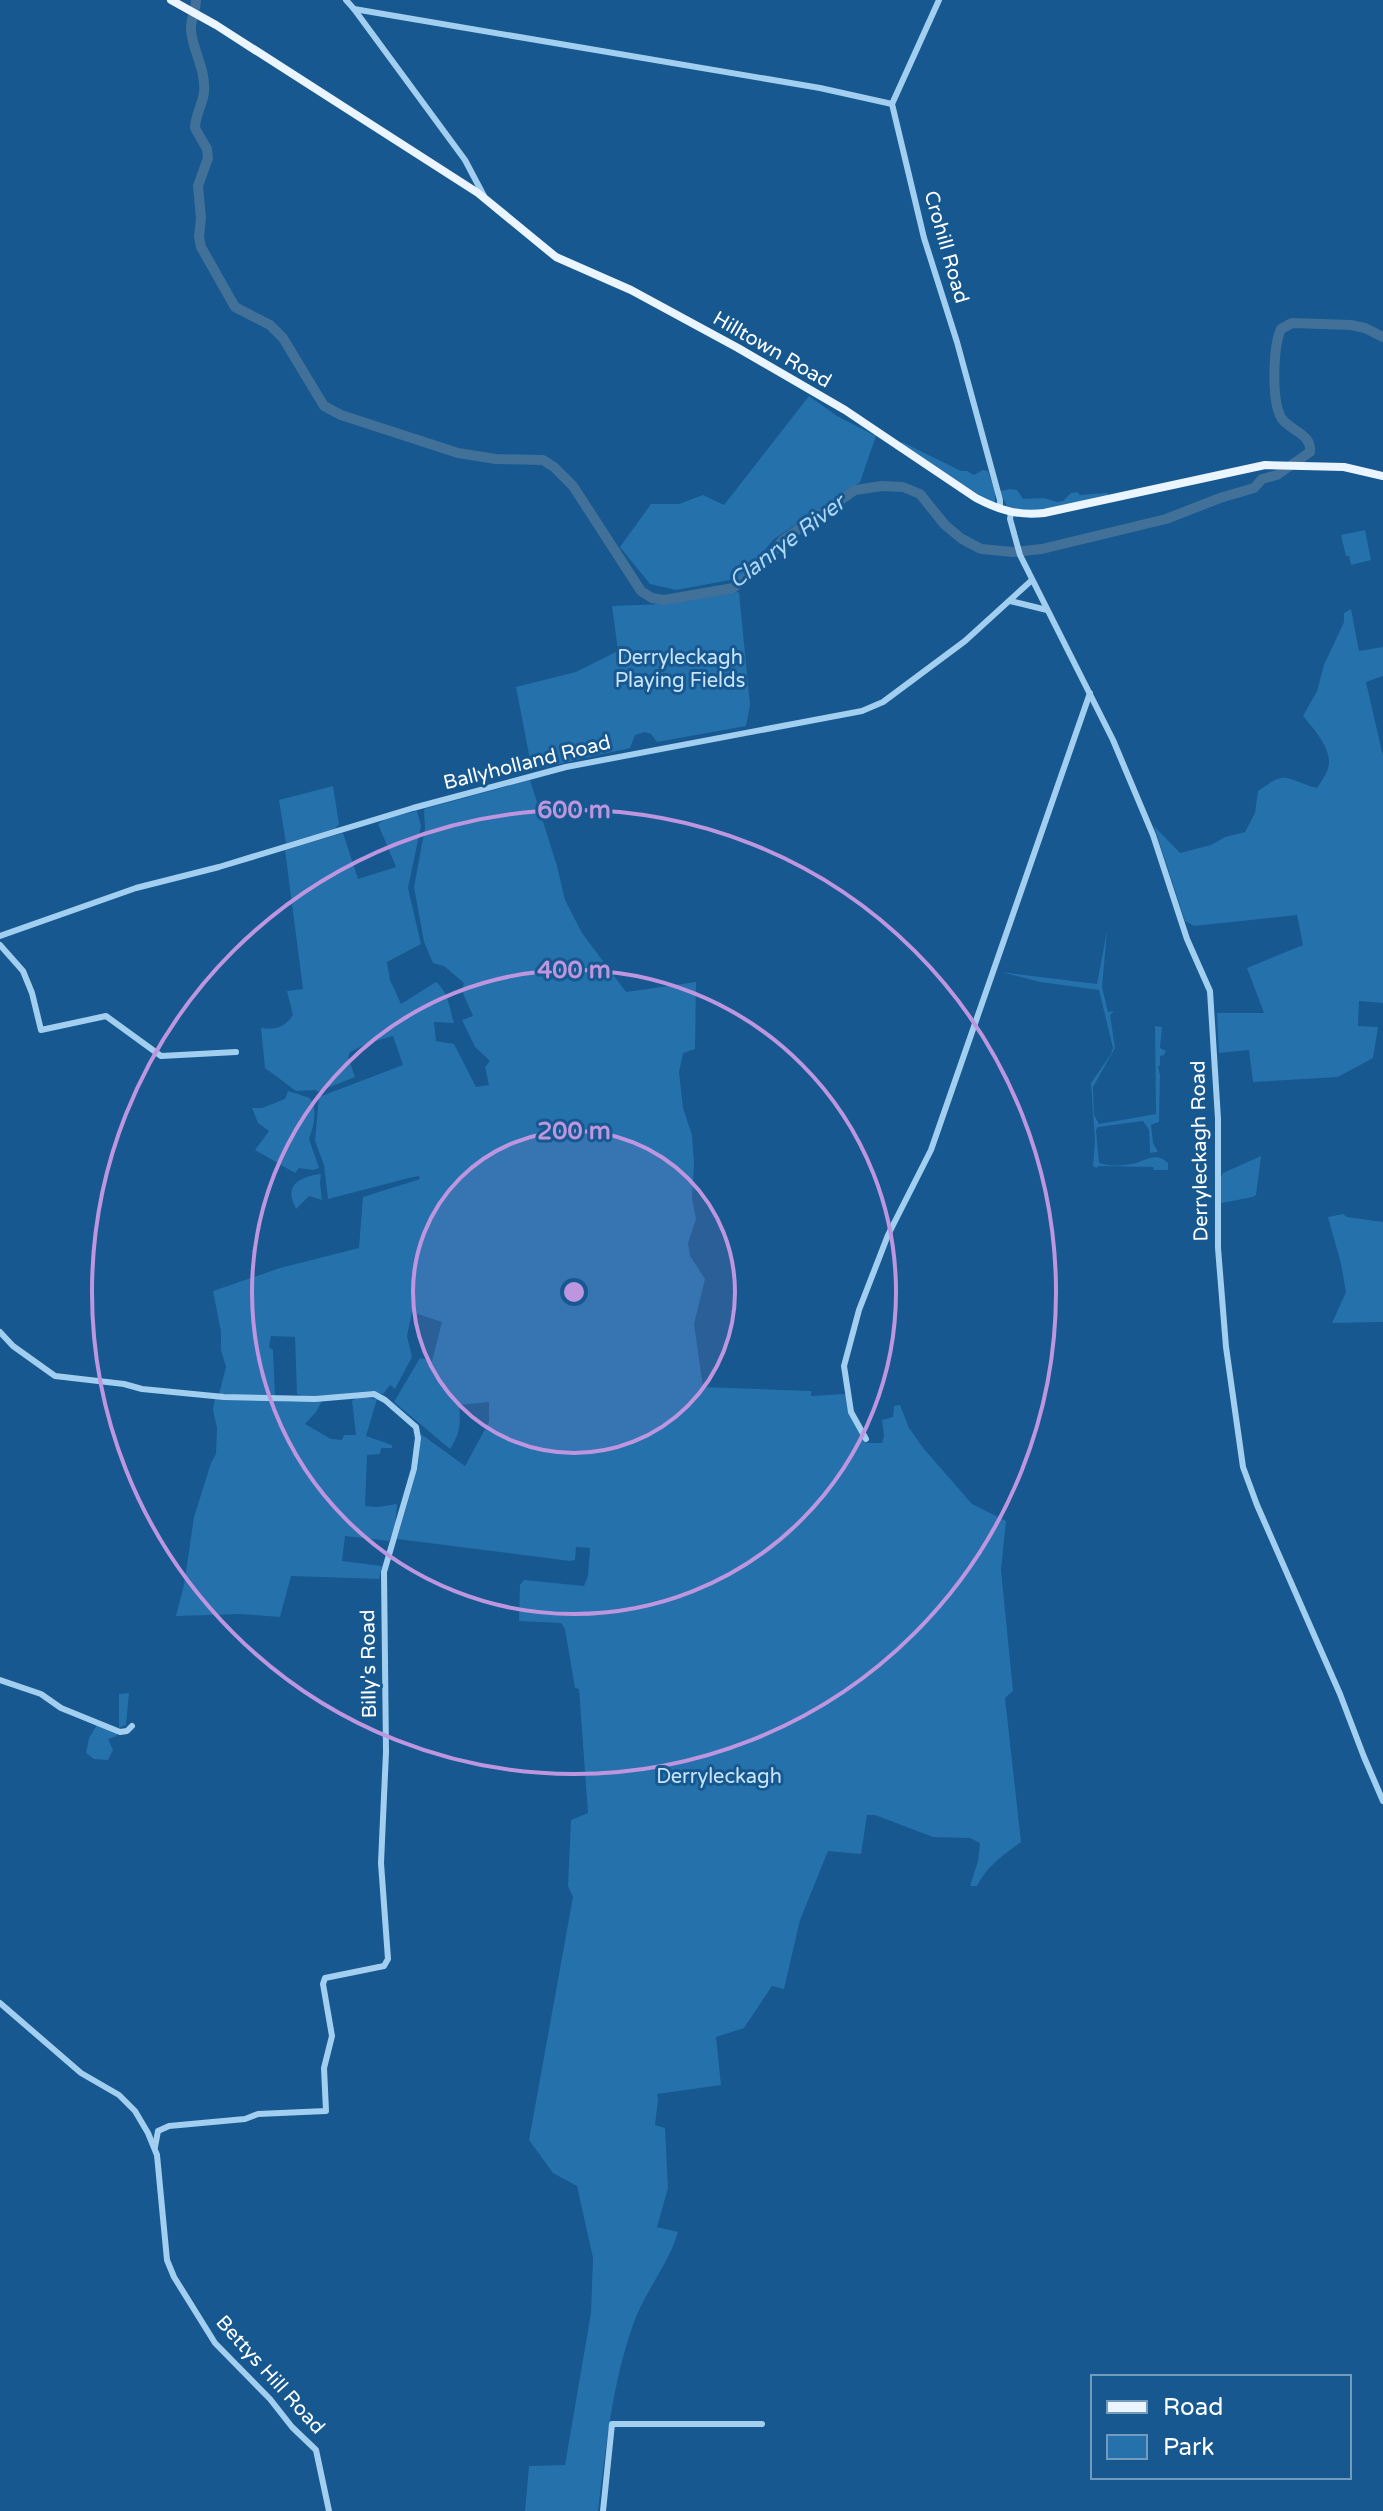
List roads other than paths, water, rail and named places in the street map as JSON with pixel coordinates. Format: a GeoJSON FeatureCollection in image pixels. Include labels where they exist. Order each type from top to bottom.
{"type":"FeatureCollection","features":[{"type":"Feature","properties":{"kind":"main road","name":"Hilltown Road"},"geometry":{"type":"LineString","coordinates":[[171,0],[485,198],[556,257],[631,290],[738,348],[845,410],[976,498],[1000,509],[1026,515],[1044,513],[1265,465],[1344,467],[1383,476]]}},
{"type":"Feature","properties":{"kind":"street"},"geometry":{"type":"LineString","coordinates":[[346,0],[457,148],[485,198]]}},
{"type":"Feature","properties":{"kind":"street"},"geometry":{"type":"LineString","coordinates":[[354,9],[820,88],[892,104],[939,0]]}},
{"type":"Feature","properties":{"kind":"street","name":"Crohill Road"},"geometry":{"type":"LineString","coordinates":[[892,104],[924,238],[957,342],[1000,509]]}},
{"type":"Feature","properties":{"kind":"street","name":"Derryleckagh Road"},"geometry":{"type":"LineString","coordinates":[[1011,513],[1020,555],[1113,740],[1153,835],[1187,939],[1210,991],[1218,1119],[1218,1248],[1228,1360],[1243,1467],[1383,1801]]}},
{"type":"Feature","properties":{"kind":"street","name":"Ballyholland Road"},"geometry":{"type":"LineString","coordinates":[[0,936],[136,888],[566,767],[862,711],[883,702],[965,641],[1032,580]]}},
{"type":"Feature","properties":{"kind":"street"},"geometry":{"type":"LineString","coordinates":[[1010,601],[1047,610]]}},
{"type":"Feature","properties":{"kind":"street"},"geometry":{"type":"LineString","coordinates":[[866,1439],[851,1412],[844,1366],[859,1310],[888,1235],[931,1150],[1090,693]]}},
{"type":"Feature","properties":{"kind":"street"},"geometry":{"type":"LineString","coordinates":[[0,945],[23,971],[41,1030],[106,1016],[161,1056],[236,1052]]}},
{"type":"Feature","properties":{"kind":"street","name":"Billy's Road"},"geometry":{"type":"LineString","coordinates":[[0,1332],[13,1346],[55,1376],[224,1397],[304,1399],[374,1394],[416,1427],[418,1438],[414,1469],[384,1572],[386,1752],[381,1863],[388,1959],[384,1966],[325,1978],[323,1984],[332,2036],[324,2068],[326,2111],[258,2114],[245,2119],[169,2126],[158,2131],[155,2147]]}},
{"type":"Feature","properties":{"kind":"street"},"geometry":{"type":"LineString","coordinates":[[0,1680],[41,1694],[61,1708],[120,1732],[132,1726]]}},
{"type":"Feature","properties":{"kind":"street","name":"Bettys Hill Road"},"geometry":{"type":"LineString","coordinates":[[0,2003],[87,2078],[125,2099],[144,2126],[155,2147],[159,2165],[167,2260],[174,2277],[215,2343],[316,2450],[329,2511]]}},
{"type":"Feature","properties":{"kind":"street"},"geometry":{"type":"LineString","coordinates":[[603,2511],[612,2424],[762,2424]]}},
{"type":"Feature","properties":{"kind":"waterway","name":"Clanrye River"},"geometry":{"type":"LineString","coordinates":[[196,0],[191,31],[204,84],[195,128],[207,149],[208,158],[198,186],[199,237],[201,247],[235,307],[270,325],[283,338],[324,406],[341,415],[458,453],[496,459],[543,460],[554,467],[573,486],[641,591],[652,598],[664,600],[733,588],[761,567],[783,540],[855,490],[903,487],[920,494],[945,525],[962,539],[981,549],[1013,552],[1042,549],[1166,519],[1254,488],[1262,479],[1277,475],[1310,452],[1308,441],[1286,423],[1278,411],[1274,374],[1281,329],[1292,323],[1351,325],[1383,337]]}},
{"type":"Feature","properties":{"kind":"park label","name":"Derryleckagh Playing Fields"},"geometry":{"type":"Point","coordinates":[680,670]}},
{"type":"Feature","properties":{"kind":"park label","name":"Derryleckagh"},"geometry":{"type":"Point","coordinates":[719,1777]}}]}
